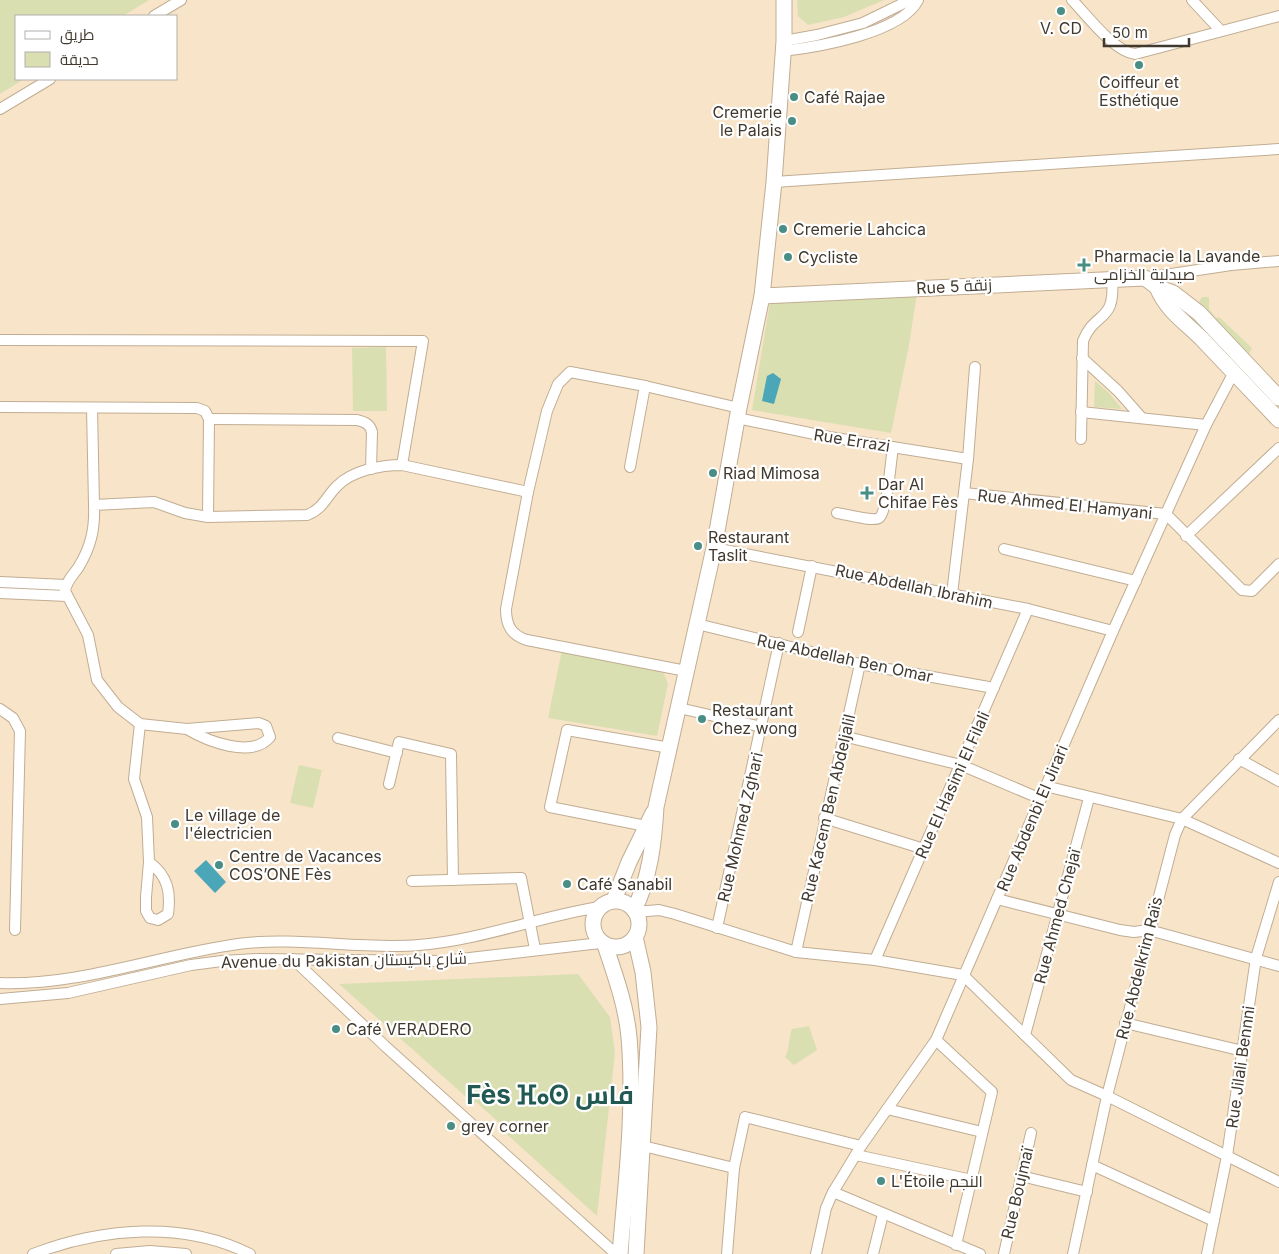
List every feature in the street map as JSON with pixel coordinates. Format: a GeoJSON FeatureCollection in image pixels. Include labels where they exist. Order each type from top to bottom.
{"type":"FeatureCollection","features":[{"type":"Feature","properties":{"kind":"street"},"geometry":{"type":"LineString","coordinates":[[156,15],[181,0]]}},
{"type":"Feature","properties":{"kind":"street"},"geometry":{"type":"LineString","coordinates":[[636,1254],[649,1026],[643,972],[636,937],[639,929],[635,911],[654,841],[656,807],[714,548],[738,413],[762,296],[774,182],[784,46],[784,0]]}},
{"type":"Feature","properties":{"kind":"street"},"geometry":{"type":"LineString","coordinates":[[1072,0],[1118,47],[1135,54],[1279,10]]}},
{"type":"Feature","properties":{"kind":"street"},"geometry":{"type":"LineString","coordinates":[[1192,0],[1220,29]]}},
{"type":"Feature","properties":{"kind":"street"},"geometry":{"type":"LineString","coordinates":[[784,46],[841,41],[887,25],[911,2]]}},
{"type":"Feature","properties":{"kind":"street"},"geometry":{"type":"LineString","coordinates":[[1220,29],[1279,16]]}},
{"type":"Feature","properties":{"kind":"street"},"geometry":{"type":"LineString","coordinates":[[0,109],[48,80]]}},
{"type":"Feature","properties":{"kind":"street"},"geometry":{"type":"LineString","coordinates":[[774,182],[1279,149]]}},
{"type":"Feature","properties":{"kind":"street","name":"Rue 5 زنقة"},"geometry":{"type":"LineString","coordinates":[[762,296],[1112,278],[1151,282],[1279,261]]}},
{"type":"Feature","properties":{"kind":"street"},"geometry":{"type":"LineString","coordinates":[[1081,439],[1082,358],[1086,334],[1111,306],[1113,294],[1112,278]]}},
{"type":"Feature","properties":{"kind":"street"},"geometry":{"type":"LineString","coordinates":[[1151,282],[1164,303],[1234,372],[1279,420]]}},
{"type":"Feature","properties":{"kind":"street"},"geometry":{"type":"LineString","coordinates":[[1151,282],[1173,292],[1199,313],[1279,398]]}},
{"type":"Feature","properties":{"kind":"street"},"geometry":{"type":"LineString","coordinates":[[0,340],[423,341],[402,465]]}},
{"type":"Feature","properties":{"kind":"street"},"geometry":{"type":"LineString","coordinates":[[1082,358],[1118,390],[1141,417]]}},
{"type":"Feature","properties":{"kind":"street"},"geometry":{"type":"LineString","coordinates":[[952,594],[968,458],[975,367]]}},
{"type":"Feature","properties":{"kind":"street","name":"Rue Errazi"},"geometry":{"type":"LineString","coordinates":[[686,671],[527,640],[512,631],[506,619],[506,609],[528,492],[548,406],[562,378],[573,372],[644,386],[738,413],[893,447],[968,458]]}},
{"type":"Feature","properties":{"kind":"street","name":"Rue Abdenbi El Jirari"},"geometry":{"type":"LineString","coordinates":[[816,1254],[826,1208],[833,1192],[859,1150],[936,1040],[962,975],[1041,799],[1113,631],[1206,425],[1234,372]]}},
{"type":"Feature","properties":{"kind":"street"},"geometry":{"type":"LineString","coordinates":[[630,467],[644,386]]}},
{"type":"Feature","properties":{"kind":"street"},"geometry":{"type":"LineString","coordinates":[[0,407],[197,408],[205,411],[209,419],[208,517]]}},
{"type":"Feature","properties":{"kind":"street"},"geometry":{"type":"LineString","coordinates":[[66,590],[92,541],[95,528],[92,408]]}},
{"type":"Feature","properties":{"kind":"street"},"geometry":{"type":"LineString","coordinates":[[1081,412],[1206,425]]}},
{"type":"Feature","properties":{"kind":"street"},"geometry":{"type":"LineString","coordinates":[[209,419],[357,420],[366,422],[371,426],[372,432],[372,470]]}},
{"type":"Feature","properties":{"kind":"street"},"geometry":{"type":"LineString","coordinates":[[837,513],[869,519],[881,516],[885,504],[893,447]]}},
{"type":"Feature","properties":{"kind":"street"},"geometry":{"type":"LineString","coordinates":[[1186,536],[1279,448]]}},
{"type":"Feature","properties":{"kind":"street"},"geometry":{"type":"LineString","coordinates":[[94,504],[154,502],[185,513],[208,517],[307,515],[321,508],[335,488],[350,476],[384,465],[402,465],[528,492]]}},
{"type":"Feature","properties":{"kind":"street","name":"Rue Ahmed El Hamyani"},"geometry":{"type":"LineString","coordinates":[[964,493],[1166,514]]}},
{"type":"Feature","properties":{"kind":"street"},"geometry":{"type":"LineString","coordinates":[[1166,514],[1242,590],[1252,591],[1279,564]]}},
{"type":"Feature","properties":{"kind":"street","name":"Rue Abdellah Ibrahim"},"geometry":{"type":"LineString","coordinates":[[714,548],[1028,609],[1113,631]]}},
{"type":"Feature","properties":{"kind":"street"},"geometry":{"type":"LineString","coordinates":[[1004,549],[1136,581]]}},
{"type":"Feature","properties":{"kind":"street"},"geometry":{"type":"LineString","coordinates":[[798,632],[812,566]]}},
{"type":"Feature","properties":{"kind":"street"},"geometry":{"type":"LineString","coordinates":[[0,582],[66,590]]}},
{"type":"Feature","properties":{"kind":"street"},"geometry":{"type":"LineString","coordinates":[[0,593],[66,590]]}},
{"type":"Feature","properties":{"kind":"street"},"geometry":{"type":"LineString","coordinates":[[66,590],[88,635],[97,680],[118,707],[140,724],[187,729],[259,723],[266,726],[270,737],[259,745],[233,746],[215,743],[187,729]]}},
{"type":"Feature","properties":{"kind":"street","name":"Rue El Hasimi El Filali"},"geometry":{"type":"LineString","coordinates":[[875,960],[1028,609]]}},
{"type":"Feature","properties":{"kind":"street","name":"Rue Abdellah Ben Omar"},"geometry":{"type":"LineString","coordinates":[[697,624],[860,664],[994,688]]}},
{"type":"Feature","properties":{"kind":"street","name":"Rue Mohmed Zghari"},"geometry":{"type":"LineString","coordinates":[[717,928],[779,643]]}},
{"type":"Feature","properties":{"kind":"street","name":"Rue Kacem Ben Abdeljalil"},"geometry":{"type":"LineString","coordinates":[[796,952],[824,818],[860,664]]}},
{"type":"Feature","properties":{"kind":"street"},"geometry":{"type":"LineString","coordinates":[[679,708],[762,727]]}},
{"type":"Feature","properties":{"kind":"street"},"geometry":{"type":"LineString","coordinates":[[0,709],[13,718],[20,731],[15,930]]}},
{"type":"Feature","properties":{"kind":"street","name":"Rue Abdelkrim Raïs"},"geometry":{"type":"LineString","coordinates":[[1073,1254],[1125,1023],[1175,835],[1182,819],[1279,720]]}},
{"type":"Feature","properties":{"kind":"street"},"geometry":{"type":"LineString","coordinates":[[140,724],[134,780],[146,817],[149,862],[146,886],[146,911],[150,918],[158,920],[168,914],[168,888],[164,876],[149,862]]}},
{"type":"Feature","properties":{"kind":"street"},"geometry":{"type":"LineString","coordinates":[[646,826],[550,806],[567,730],[670,748]]}},
{"type":"Feature","properties":{"kind":"street"},"geometry":{"type":"LineString","coordinates":[[843,736],[961,765],[1041,799]]}},
{"type":"Feature","properties":{"kind":"street"},"geometry":{"type":"LineString","coordinates":[[338,738],[396,753]]}},
{"type":"Feature","properties":{"kind":"street"},"geometry":{"type":"LineString","coordinates":[[389,784],[399,742],[451,754],[453,880]]}},
{"type":"Feature","properties":{"kind":"street"},"geometry":{"type":"LineString","coordinates":[[1240,760],[1279,781]]}},
{"type":"Feature","properties":{"kind":"street"},"geometry":{"type":"LineString","coordinates":[[1046,786],[1089,798],[1182,819],[1279,863]]}},
{"type":"Feature","properties":{"kind":"street","name":"Rue Ahmed Chejaï"},"geometry":{"type":"LineString","coordinates":[[1025,1035],[1089,798]]}},
{"type":"Feature","properties":{"kind":"street"},"geometry":{"type":"LineString","coordinates":[[614,900],[656,807]]}},
{"type":"Feature","properties":{"kind":"street"},"geometry":{"type":"LineString","coordinates":[[824,818],[924,849]]}},
{"type":"Feature","properties":{"kind":"street"},"geometry":{"type":"LineString","coordinates":[[412,881],[521,878],[534,949]]}},
{"type":"Feature","properties":{"kind":"street","name":"Rue Jilali Bennni"},"geometry":{"type":"LineString","coordinates":[[1207,1254],[1227,1156],[1256,958],[1279,882]]}},
{"type":"Feature","properties":{"kind":"street"},"geometry":{"type":"LineString","coordinates":[[997,899],[1120,930],[1134,932],[1149,930],[1256,958],[1279,966]]}},
{"type":"Feature","properties":{"kind":"street"},"geometry":{"type":"LineString","coordinates":[[620,1254],[630,1128],[628,1037],[617,981],[603,944],[592,927],[594,916],[599,907],[614,900],[622,901],[635,911],[667,912],[796,952],[875,960],[962,975],[1071,1080],[1108,1096],[1279,1182]]}},
{"type":"Feature","properties":{"kind":"street","name":"Avenue du Pakistan شارع باكيستان"},"geometry":{"type":"LineString","coordinates":[[0,983],[46,982],[209,948],[241,944],[301,941],[416,945],[491,934],[565,912],[599,907]]}},
{"type":"Feature","properties":{"kind":"street"},"geometry":{"type":"LineString","coordinates":[[603,944],[622,947],[636,937]]}},
{"type":"Feature","properties":{"kind":"street","name":"Avenue du Pakistan شارع باكيستان"},"geometry":{"type":"LineString","coordinates":[[0,999],[68,993],[191,965],[258,958],[444,961],[534,949],[603,944]]}},
{"type":"Feature","properties":{"kind":"street"},"geometry":{"type":"LineString","coordinates":[[293,959],[385,1046],[616,1254]]}},
{"type":"Feature","properties":{"kind":"street"},"geometry":{"type":"LineString","coordinates":[[1125,1023],[1243,1051]]}},
{"type":"Feature","properties":{"kind":"street"},"geometry":{"type":"LineString","coordinates":[[936,1040],[992,1092],[956,1245]]}},
{"type":"Feature","properties":{"kind":"street"},"geometry":{"type":"LineString","coordinates":[[888,1109],[982,1132]]}},
{"type":"Feature","properties":{"kind":"street"},"geometry":{"type":"LineString","coordinates":[[727,1254],[734,1168],[745,1117],[972,1180]]}},
{"type":"Feature","properties":{"kind":"street","name":"Rue Boujmaï"},"geometry":{"type":"LineString","coordinates":[[1004,1254],[1031,1133]]}},
{"type":"Feature","properties":{"kind":"street"},"geometry":{"type":"LineString","coordinates":[[643,1146],[734,1168]]}},
{"type":"Feature","properties":{"kind":"street"},"geometry":{"type":"LineString","coordinates":[[1092,1165],[1214,1221]]}},
{"type":"Feature","properties":{"kind":"street"},"geometry":{"type":"LineString","coordinates":[[1021,1176],[1087,1192]]}},
{"type":"Feature","properties":{"kind":"street"},"geometry":{"type":"LineString","coordinates":[[833,1192],[980,1254]]}},
{"type":"Feature","properties":{"kind":"street"},"geometry":{"type":"LineString","coordinates":[[873,1254],[883,1214]]}},
{"type":"Feature","properties":{"kind":"street"},"geometry":{"type":"LineString","coordinates":[[33,1254],[100,1236],[153,1231],[192,1236],[250,1254]]}},
{"type":"Feature","properties":{"kind":"street"},"geometry":{"type":"LineString","coordinates":[[116,1254],[150,1251],[186,1254]]}},
{"type":"Feature","properties":{"kind":"green space"},"geometry":{"type":"Polygon","coordinates":[[[0,0],[149,0],[125,15],[15,15],[15,80],[22,80],[0,94],[0,0]]]}},
{"type":"Feature","properties":{"kind":"green space"},"geometry":{"type":"Polygon","coordinates":[[[797,0],[884,0],[844,17],[808,25],[798,16],[797,0]]]}},
{"type":"Feature","properties":{"kind":"green space"},"geometry":{"type":"Polygon","coordinates":[[[917,293],[909,345],[891,433],[752,410],[770,302],[917,293]]]}},
{"type":"Feature","properties":{"kind":"green space"},"geometry":{"type":"Polygon","coordinates":[[[1202,297],[1209,297],[1209,309],[1216,318],[1219,317],[1252,348],[1249,354],[1200,304],[1199,302],[1202,297]]]}},
{"type":"Feature","properties":{"kind":"green space"},"geometry":{"type":"Polygon","coordinates":[[[386,347],[387,411],[353,411],[352,348],[386,347]]]}},
{"type":"Feature","properties":{"kind":"green space"},"geometry":{"type":"Polygon","coordinates":[[[1095,381],[1109,393],[1122,409],[1094,407],[1095,381]]]}},
{"type":"Feature","properties":{"kind":"green space"},"geometry":{"type":"Polygon","coordinates":[[[562,650],[655,667],[664,674],[668,684],[657,736],[548,718],[562,650]]]}},
{"type":"Feature","properties":{"kind":"green space"},"geometry":{"type":"Polygon","coordinates":[[[299,765],[322,770],[313,808],[290,803],[299,765]]]}},
{"type":"Feature","properties":{"kind":"green space"},"geometry":{"type":"Polygon","coordinates":[[[578,974],[610,1017],[615,1053],[597,1216],[501,1129],[504,1127],[476,1102],[474,1104],[339,984],[578,974]]]}},
{"type":"Feature","properties":{"kind":"green space"},"geometry":{"type":"Polygon","coordinates":[[[809,1026],[817,1050],[794,1065],[785,1057],[792,1029],[809,1026]]]}},
{"type":"Feature","properties":{"kind":"water"},"geometry":{"type":"Polygon","coordinates":[[[773,373],[781,379],[774,404],[762,401],[767,376],[773,373]]]}},
{"type":"Feature","properties":{"kind":"water"},"geometry":{"type":"Polygon","coordinates":[[[206,860],[226,882],[215,893],[194,871],[206,860]]]}},
{"type":"Feature","properties":{"kind":"place","name":"V. CD"},"geometry":{"type":"Point","coordinates":[1061,11]}},
{"type":"Feature","properties":{"kind":"place","name":"Coiffeur et Esthétique"},"geometry":{"type":"Point","coordinates":[1139,65]}},
{"type":"Feature","properties":{"kind":"place","name":"Café Rajae"},"geometry":{"type":"Point","coordinates":[794,97]}},
{"type":"Feature","properties":{"kind":"place","name":"Cremerie le Palais"},"geometry":{"type":"Point","coordinates":[792,121]}},
{"type":"Feature","properties":{"kind":"place","name":"Cremerie Lahcica"},"geometry":{"type":"Point","coordinates":[783,229]}},
{"type":"Feature","properties":{"kind":"place","name":"Cycliste"},"geometry":{"type":"Point","coordinates":[788,257]}},
{"type":"Feature","properties":{"kind":"place","name":"Pharmacie la Lavande صيدلية الخزامى"},"geometry":{"type":"Point","coordinates":[1084,265]}},
{"type":"Feature","properties":{"kind":"place","name":"Riad Mimosa"},"geometry":{"type":"Point","coordinates":[713,473]}},
{"type":"Feature","properties":{"kind":"place","name":"Dar Al Chifae Fès"},"geometry":{"type":"Point","coordinates":[867,493]}},
{"type":"Feature","properties":{"kind":"place","name":"Restaurant Taslit"},"geometry":{"type":"Point","coordinates":[698,546]}},
{"type":"Feature","properties":{"kind":"place","name":"Restaurant Chez wong"},"geometry":{"type":"Point","coordinates":[702,719]}},
{"type":"Feature","properties":{"kind":"place","name":"Le village de l'électricien"},"geometry":{"type":"Point","coordinates":[175,824]}},
{"type":"Feature","properties":{"kind":"place","name":"Centre de Vacances COS’ONE Fès"},"geometry":{"type":"Point","coordinates":[219,865]}},
{"type":"Feature","properties":{"kind":"place","name":"Café Sanabil"},"geometry":{"type":"Point","coordinates":[567,884]}},
{"type":"Feature","properties":{"kind":"place","name":"Café VERADERO"},"geometry":{"type":"Point","coordinates":[336,1029]}},
{"type":"Feature","properties":{"kind":"place","name":"grey corner"},"geometry":{"type":"Point","coordinates":[451,1126]}},
{"type":"Feature","properties":{"kind":"place","name":"L'Étoile النجم"},"geometry":{"type":"Point","coordinates":[881,1181]}},
{"type":"Feature","properties":{"kind":"district","name":"Fès ⴼⴰⵙ فاس"},"geometry":{"type":"Point","coordinates":[550,1094]}}]}
